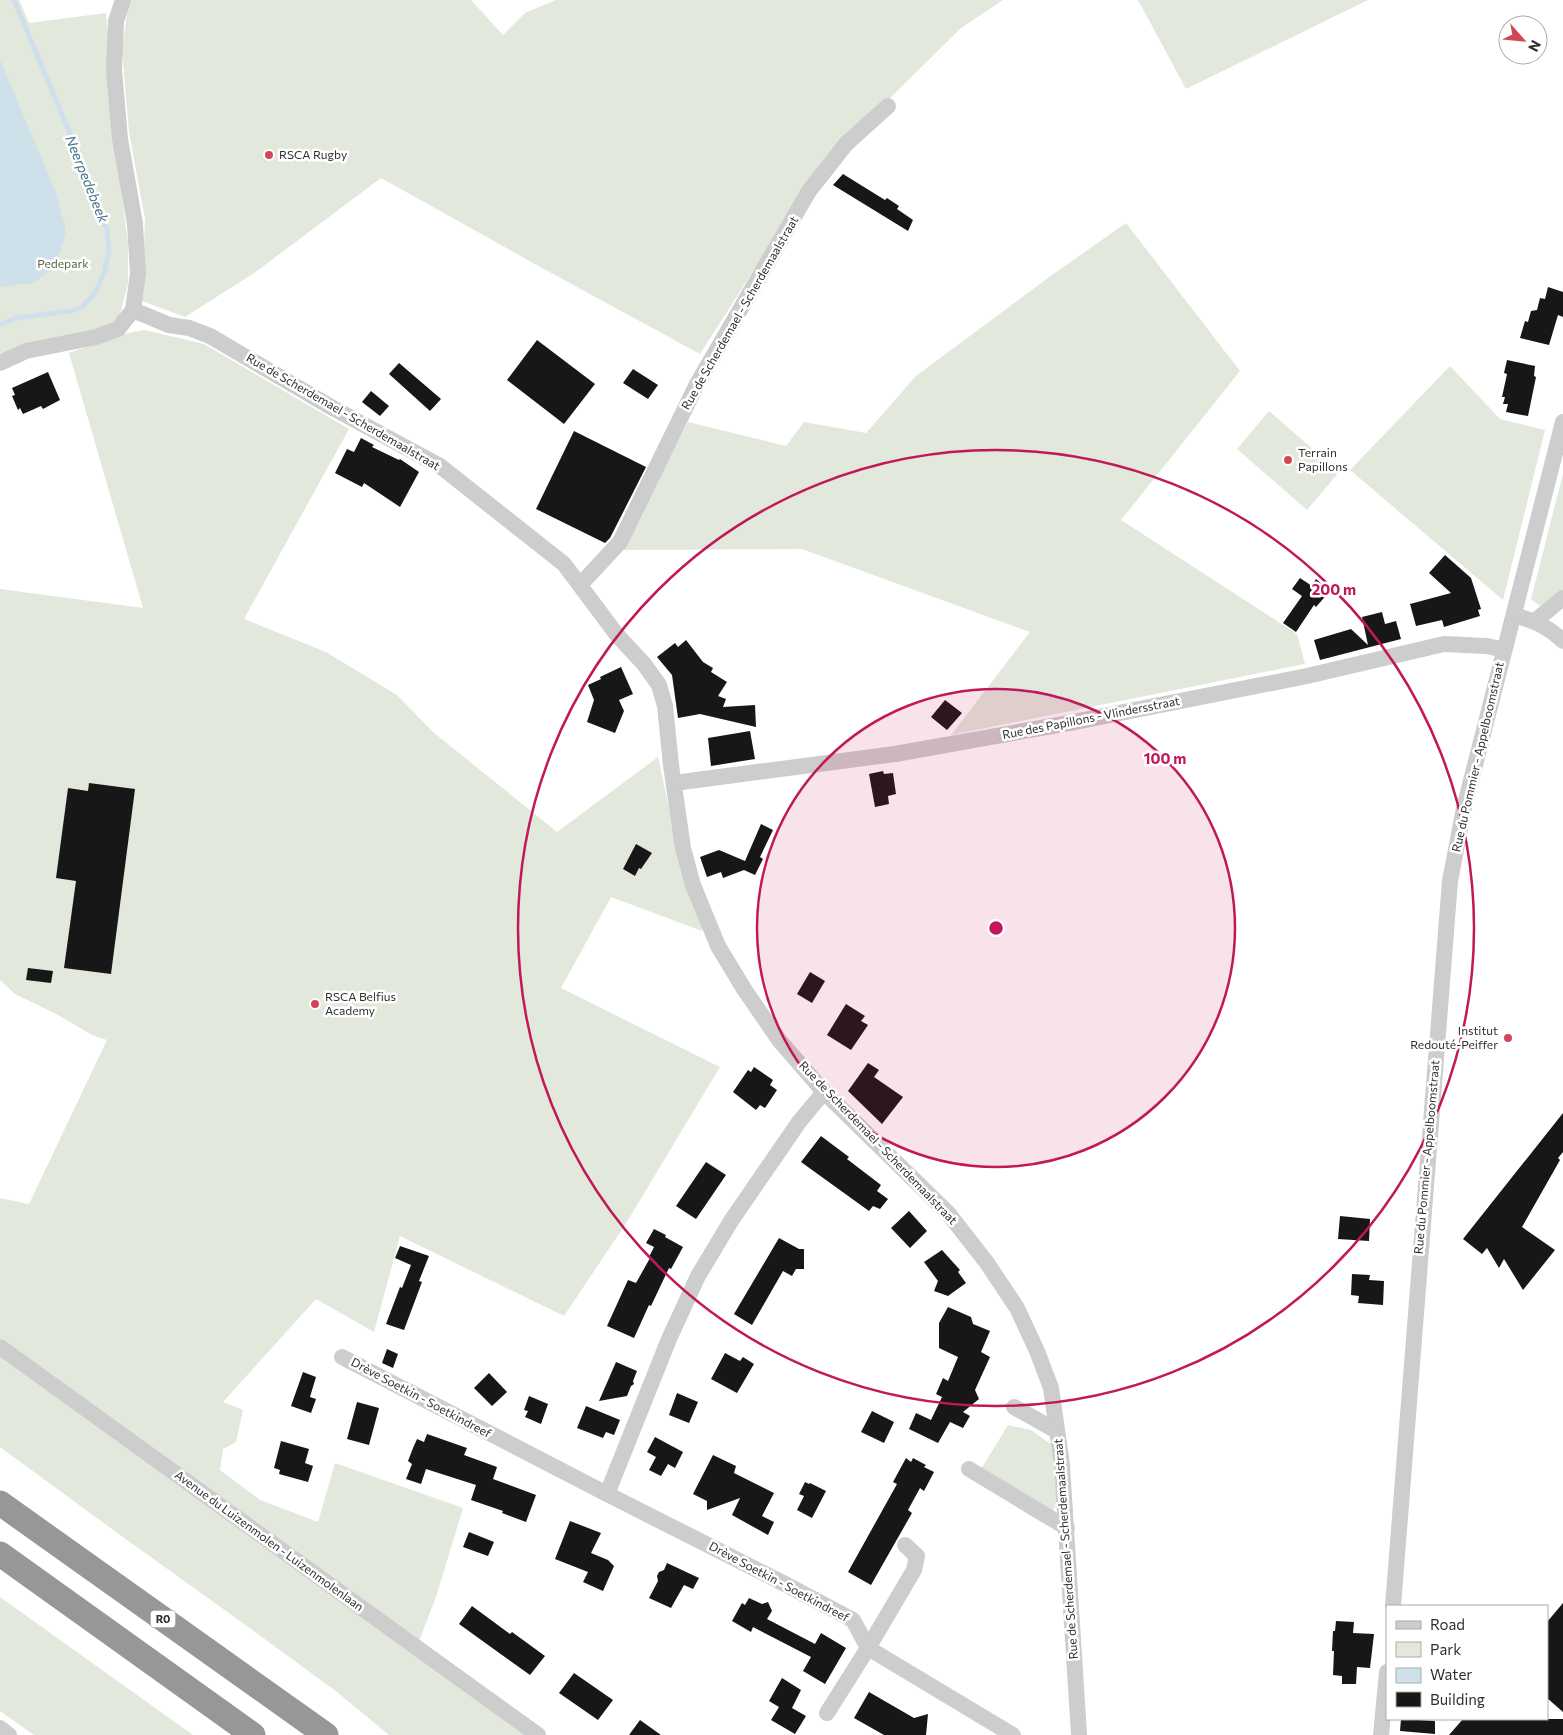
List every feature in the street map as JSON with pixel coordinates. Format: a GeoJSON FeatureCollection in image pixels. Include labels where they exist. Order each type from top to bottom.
{"type":"FeatureCollection","features":[{"type":"Feature","properties":{"kind":"highway","name":"R0"},"geometry":{"type":"LineString","coordinates":[[0,1503],[326,1735]]}},
{"type":"Feature","properties":{"kind":"highway"},"geometry":{"type":"LineString","coordinates":[[0,1554],[253,1735]]}},
{"type":"Feature","properties":{"kind":"street"},"geometry":{"type":"LineString","coordinates":[[0,363],[26,350],[96,337],[118,329],[133,310],[138,273],[135,224],[120,138],[114,70],[116,21],[123,0]]}},
{"type":"Feature","properties":{"kind":"street","name":"Rue de Scherdemael - Scherdemaalstraat"},"geometry":{"type":"LineString","coordinates":[[580,585],[620,542],[697,384],[809,191],[846,144],[888,106]]}},
{"type":"Feature","properties":{"kind":"street","name":"Rue de Scherdemael - Scherdemaalstraat"},"geometry":{"type":"LineString","coordinates":[[133,310],[169,325],[189,328],[210,336],[331,407],[440,466],[564,564],[617,635],[644,664],[659,686],[665,706],[684,848],[693,885],[718,946],[744,989],[780,1040],[824,1092],[948,1213],[988,1263],[1017,1308],[1037,1351],[1051,1388],[1062,1465],[1079,1735]]}},
{"type":"Feature","properties":{"kind":"street","name":"Rue du Pommier - Appelboomstraat"},"geometry":{"type":"LineString","coordinates":[[1393,1605],[1450,881],[1464,808],[1563,422]]}},
{"type":"Feature","properties":{"kind":"street"},"geometry":{"type":"LineString","coordinates":[[1535,620],[1563,598]]}},
{"type":"Feature","properties":{"kind":"street"},"geometry":{"type":"LineString","coordinates":[[1514,615],[1535,620],[1563,641]]}},
{"type":"Feature","properties":{"kind":"street","name":"Rue des Papillons - Vlindersstraat"},"geometry":{"type":"LineString","coordinates":[[674,783],[894,754],[1069,723],[1307,676],[1444,644],[1487,646],[1504,650]]}},
{"type":"Feature","properties":{"kind":"street"},"geometry":{"type":"LineString","coordinates":[[607,1494],[668,1339],[698,1276],[731,1220],[799,1122],[824,1092]]}},
{"type":"Feature","properties":{"kind":"street","name":"Avenue du Luizenmolen - Luizenmolenlaan"},"geometry":{"type":"LineString","coordinates":[[0,1347],[538,1735]]}},
{"type":"Feature","properties":{"kind":"street","name":"Drève Soetkin - Soetkindreef"},"geometry":{"type":"LineString","coordinates":[[342,1357],[853,1620],[868,1648]]}},
{"type":"Feature","properties":{"kind":"street"},"geometry":{"type":"LineString","coordinates":[[1014,1407],[1057,1431]]}},
{"type":"Feature","properties":{"kind":"street"},"geometry":{"type":"LineString","coordinates":[[969,1469],[1067,1528]]}},
{"type":"Feature","properties":{"kind":"street"},"geometry":{"type":"LineString","coordinates":[[827,1713],[914,1570],[917,1556],[905,1545]]}},
{"type":"Feature","properties":{"kind":"street"},"geometry":{"type":"LineString","coordinates":[[868,1648],[1013,1735]]}},
{"type":"Feature","properties":{"kind":"street"},"geometry":{"type":"LineString","coordinates":[[1381,1735],[1386,1682]]}},
{"type":"Feature","properties":{"kind":"street"},"geometry":{"type":"LineString","coordinates":[[0,1728],[10,1735]]}},
{"type":"Feature","properties":{"kind":"green space","name":"Pedepark"},"geometry":{"type":"Polygon","coordinates":[[[0,0],[19,0],[29,23],[106,13],[120,182],[128,243],[128,284],[119,318],[109,325],[0,354],[0,0]]]}},
{"type":"Feature","properties":{"kind":"green space"},"geometry":{"type":"Polygon","coordinates":[[[131,0],[471,0],[503,35],[525,13],[556,0],[1003,0],[961,28],[876,112],[804,192],[700,354],[381,178],[257,271],[185,317],[142,301],[145,219],[129,132],[122,50],[128,6],[131,0]]]}},
{"type":"Feature","properties":{"kind":"green space"},"geometry":{"type":"Polygon","coordinates":[[[1138,0],[1368,0],[1186,89],[1138,0]]]}},
{"type":"Feature","properties":{"kind":"green space"},"geometry":{"type":"Polygon","coordinates":[[[1126,223],[1240,371],[1121,520],[1297,634],[1305,664],[951,735],[1030,632],[802,549],[622,550],[688,422],[786,446],[804,422],[866,433],[916,376],[1052,275],[1126,223]]]}},
{"type":"Feature","properties":{"kind":"green space","name":"RSCA Belfius Academy"},"geometry":{"type":"Polygon","coordinates":[[[144,330],[204,344],[349,429],[244,619],[326,652],[397,695],[433,732],[557,832],[658,757],[682,869],[702,924],[702,931],[611,897],[561,988],[720,1067],[627,1222],[564,1316],[400,1236],[374,1332],[316,1299],[223,1402],[243,1410],[236,1442],[223,1449],[220,1470],[260,1500],[318,1522],[335,1463],[463,1508],[436,1597],[414,1654],[527,1735],[389,1735],[337,1692],[0,1447],[0,1198],[29,1204],[107,1040],[92,1035],[58,1015],[15,994],[0,980],[0,589],[143,608],[69,353],[124,334],[144,330]]]}},
{"type":"Feature","properties":{"kind":"green space"},"geometry":{"type":"Polygon","coordinates":[[[1450,366],[1500,419],[1545,430],[1503,600],[1350,470],[1450,366]]]}},
{"type":"Feature","properties":{"kind":"green space","name":"Terrain Papillons"},"geometry":{"type":"Polygon","coordinates":[[[1269,411],[1339,472],[1307,510],[1237,449],[1269,411]]]}},
{"type":"Feature","properties":{"kind":"green space"},"geometry":{"type":"Polygon","coordinates":[[[1563,474],[1563,590],[1540,606],[1531,599],[1563,474]]]}},
{"type":"Feature","properties":{"kind":"green space"},"geometry":{"type":"Polygon","coordinates":[[[1008,1425],[1031,1430],[1053,1446],[1057,1503],[1053,1511],[981,1469],[1008,1425]]]}},
{"type":"Feature","properties":{"kind":"green space"},"geometry":{"type":"Polygon","coordinates":[[[0,1597],[193,1735],[34,1735],[0,1711],[0,1597]]]}},
{"type":"Feature","properties":{"kind":"water"},"geometry":{"type":"Polygon","coordinates":[[[0,60],[57,195],[66,232],[55,267],[33,283],[0,287],[0,60]]]}},
{"type":"Feature","properties":{"kind":"building"},"geometry":{"type":"Polygon","coordinates":[[[843,174],[885,200],[887,198],[899,206],[897,209],[913,220],[908,231],[833,185],[843,174]]]}},
{"type":"Feature","properties":{"kind":"building"},"geometry":{"type":"Polygon","coordinates":[[[1548,287],[1563,292],[1563,317],[1558,315],[1549,345],[1520,338],[1525,321],[1528,322],[1531,311],[1537,310],[1540,298],[1545,299],[1548,287]]]}},
{"type":"Feature","properties":{"kind":"building"},"geometry":{"type":"Polygon","coordinates":[[[537,340],[595,384],[564,424],[507,380],[537,340]]]}},
{"type":"Feature","properties":{"kind":"building"},"geometry":{"type":"Polygon","coordinates":[[[1507,360],[1535,366],[1534,376],[1536,377],[1528,416],[1506,412],[1508,404],[1503,404],[1505,397],[1502,397],[1507,374],[1504,373],[1507,360]]]}},
{"type":"Feature","properties":{"kind":"building"},"geometry":{"type":"Polygon","coordinates":[[[399,363],[441,399],[430,411],[389,374],[399,363]]]}},
{"type":"Feature","properties":{"kind":"building"},"geometry":{"type":"Polygon","coordinates":[[[633,369],[658,385],[648,399],[623,383],[633,369]]]}},
{"type":"Feature","properties":{"kind":"building"},"geometry":{"type":"Polygon","coordinates":[[[48,372],[60,400],[43,409],[41,406],[23,414],[20,408],[18,410],[12,396],[15,395],[12,388],[48,372]]]}},
{"type":"Feature","properties":{"kind":"building"},"geometry":{"type":"Polygon","coordinates":[[[371,391],[389,406],[380,416],[362,402],[371,391]]]}},
{"type":"Feature","properties":{"kind":"building"},"geometry":{"type":"Polygon","coordinates":[[[574,431],[646,467],[610,538],[605,543],[536,509],[574,431]]]}},
{"type":"Feature","properties":{"kind":"building"},"geometry":{"type":"Polygon","coordinates":[[[361,438],[374,445],[372,447],[400,459],[419,472],[400,507],[364,483],[362,487],[335,473],[347,449],[354,452],[361,438]]]}},
{"type":"Feature","properties":{"kind":"building"},"geometry":{"type":"Polygon","coordinates":[[[1445,555],[1471,578],[1481,609],[1478,610],[1480,616],[1444,627],[1442,620],[1416,626],[1410,604],[1451,593],[1429,573],[1445,555]]]}},
{"type":"Feature","properties":{"kind":"building"},"geometry":{"type":"Polygon","coordinates":[[[1300,578],[1312,586],[1316,579],[1330,591],[1316,607],[1314,605],[1296,632],[1283,623],[1302,596],[1292,589],[1300,578]]]}},
{"type":"Feature","properties":{"kind":"building"},"geometry":{"type":"Polygon","coordinates":[[[1382,612],[1385,624],[1396,621],[1401,639],[1320,660],[1314,640],[1351,629],[1368,645],[1362,617],[1382,612]]]}},
{"type":"Feature","properties":{"kind":"building"},"geometry":{"type":"Polygon","coordinates":[[[686,640],[703,662],[713,668],[711,672],[727,682],[718,696],[726,699],[723,707],[755,705],[756,727],[700,714],[678,718],[672,675],[657,657],[675,643],[678,647],[686,640]]]}},
{"type":"Feature","properties":{"kind":"building"},"geometry":{"type":"Polygon","coordinates":[[[621,667],[633,694],[619,700],[624,711],[615,733],[587,722],[594,700],[588,685],[621,667]]]}},
{"type":"Feature","properties":{"kind":"building"},"geometry":{"type":"Polygon","coordinates":[[[945,700],[962,713],[947,730],[931,717],[945,700]]]}},
{"type":"Feature","properties":{"kind":"building"},"geometry":{"type":"Polygon","coordinates":[[[750,731],[755,759],[711,766],[708,738],[750,731]]]}},
{"type":"Feature","properties":{"kind":"building"},"geometry":{"type":"Polygon","coordinates":[[[883,771],[884,774],[893,773],[896,794],[888,796],[889,804],[875,807],[869,774],[883,771]]]}},
{"type":"Feature","properties":{"kind":"building"},"geometry":{"type":"Polygon","coordinates":[[[89,783],[135,789],[111,974],[64,968],[76,881],[56,878],[68,788],[88,791],[89,783]]]}},
{"type":"Feature","properties":{"kind":"building"},"geometry":{"type":"Polygon","coordinates":[[[761,824],[773,830],[760,857],[763,859],[755,875],[744,870],[723,878],[721,872],[707,877],[700,857],[719,850],[745,861],[761,824]]]}},
{"type":"Feature","properties":{"kind":"building"},"geometry":{"type":"Polygon","coordinates":[[[636,844],[652,853],[641,869],[639,868],[635,876],[623,869],[636,844]]]}},
{"type":"Feature","properties":{"kind":"building"},"geometry":{"type":"Polygon","coordinates":[[[28,968],[53,971],[51,983],[26,980],[28,968]]]}},
{"type":"Feature","properties":{"kind":"building"},"geometry":{"type":"Polygon","coordinates":[[[810,972],[825,981],[812,1003],[797,994],[810,972]]]}},
{"type":"Feature","properties":{"kind":"building"},"geometry":{"type":"Polygon","coordinates":[[[846,1004],[865,1016],[861,1021],[868,1025],[851,1050],[827,1035],[846,1004]]]}},
{"type":"Feature","properties":{"kind":"building"},"geometry":{"type":"Polygon","coordinates":[[[868,1063],[879,1070],[874,1077],[903,1097],[882,1124],[848,1091],[868,1063]]]}},
{"type":"Feature","properties":{"kind":"building"},"geometry":{"type":"Polygon","coordinates":[[[754,1067],[773,1080],[770,1085],[777,1090],[765,1108],[760,1105],[756,1110],[733,1092],[748,1070],[751,1072],[754,1067]]]}},
{"type":"Feature","properties":{"kind":"building"},"geometry":{"type":"Polygon","coordinates":[[[1563,1113],[1563,1152],[1558,1158],[1560,1160],[1522,1227],[1555,1250],[1523,1290],[1504,1259],[1499,1268],[1487,1248],[1482,1254],[1463,1239],[1563,1113]]]}},
{"type":"Feature","properties":{"kind":"building"},"geometry":{"type":"Polygon","coordinates":[[[821,1136],[881,1185],[877,1191],[888,1199],[880,1209],[873,1206],[869,1211],[801,1162],[821,1136]]]}},
{"type":"Feature","properties":{"kind":"building"},"geometry":{"type":"Polygon","coordinates":[[[706,1162],[726,1175],[696,1219],[676,1206],[706,1162]]]}},
{"type":"Feature","properties":{"kind":"building"},"geometry":{"type":"Polygon","coordinates":[[[909,1211],[927,1231],[910,1248],[891,1228],[909,1211]]]}},
{"type":"Feature","properties":{"kind":"building"},"geometry":{"type":"Polygon","coordinates":[[[1340,1216],[1370,1219],[1369,1241],[1338,1239],[1340,1216]]]}},
{"type":"Feature","properties":{"kind":"building"},"geometry":{"type":"Polygon","coordinates":[[[654,1229],[683,1247],[671,1269],[669,1268],[651,1306],[649,1305],[634,1338],[607,1326],[628,1280],[636,1283],[650,1258],[654,1247],[646,1243],[654,1229]]]}},
{"type":"Feature","properties":{"kind":"building"},"geometry":{"type":"Polygon","coordinates":[[[779,1238],[799,1249],[804,1249],[804,1269],[796,1269],[792,1276],[783,1271],[752,1325],[734,1314],[779,1238]]]}},
{"type":"Feature","properties":{"kind":"building"},"geometry":{"type":"Polygon","coordinates":[[[400,1246],[429,1256],[419,1281],[422,1282],[404,1330],[386,1324],[400,1287],[402,1288],[411,1265],[395,1258],[400,1246]]]}},
{"type":"Feature","properties":{"kind":"building"},"geometry":{"type":"Polygon","coordinates":[[[942,1250],[960,1270],[958,1272],[966,1283],[948,1296],[934,1291],[938,1281],[924,1262],[942,1250]]]}},
{"type":"Feature","properties":{"kind":"building"},"geometry":{"type":"Polygon","coordinates":[[[1352,1274],[1370,1275],[1369,1280],[1384,1281],[1383,1305],[1358,1303],[1359,1296],[1351,1295],[1352,1274]]]}},
{"type":"Feature","properties":{"kind":"building"},"geometry":{"type":"Polygon","coordinates":[[[948,1307],[971,1317],[973,1324],[990,1331],[981,1352],[990,1357],[975,1390],[979,1399],[963,1412],[970,1416],[963,1428],[950,1422],[938,1443],[909,1429],[916,1413],[931,1420],[942,1397],[936,1394],[943,1378],[948,1381],[958,1357],[939,1348],[939,1323],[948,1307]]]}},
{"type":"Feature","properties":{"kind":"building"},"geometry":{"type":"Polygon","coordinates":[[[387,1349],[398,1354],[393,1368],[382,1363],[387,1349]]]}},
{"type":"Feature","properties":{"kind":"building"},"geometry":{"type":"Polygon","coordinates":[[[725,1353],[740,1361],[743,1357],[754,1364],[737,1393],[711,1379],[725,1353]]]}},
{"type":"Feature","properties":{"kind":"building"},"geometry":{"type":"Polygon","coordinates":[[[616,1362],[637,1371],[633,1381],[634,1384],[631,1386],[627,1396],[599,1401],[616,1362]]]}},
{"type":"Feature","properties":{"kind":"building"},"geometry":{"type":"Polygon","coordinates":[[[303,1372],[316,1377],[310,1397],[316,1399],[311,1413],[291,1406],[303,1372]]]}},
{"type":"Feature","properties":{"kind":"building"},"geometry":{"type":"Polygon","coordinates":[[[489,1373],[507,1392],[492,1406],[474,1388],[489,1373]]]}},
{"type":"Feature","properties":{"kind":"building"},"geometry":{"type":"Polygon","coordinates":[[[677,1393],[698,1402],[689,1423],[669,1415],[677,1393]]]}},
{"type":"Feature","properties":{"kind":"building"},"geometry":{"type":"Polygon","coordinates":[[[529,1396],[548,1404],[541,1424],[525,1417],[528,1411],[524,1410],[529,1396]]]}},
{"type":"Feature","properties":{"kind":"building"},"geometry":{"type":"Polygon","coordinates":[[[357,1402],[379,1408],[369,1445],[347,1439],[357,1402]]]}},
{"type":"Feature","properties":{"kind":"building"},"geometry":{"type":"Polygon","coordinates":[[[586,1406],[620,1420],[614,1435],[606,1432],[603,1438],[577,1428],[586,1406]]]}},
{"type":"Feature","properties":{"kind":"building"},"geometry":{"type":"Polygon","coordinates":[[[872,1411],[894,1422],[884,1443],[861,1432],[872,1411]]]}},
{"type":"Feature","properties":{"kind":"building"},"geometry":{"type":"Polygon","coordinates":[[[427,1434],[467,1448],[464,1455],[497,1467],[493,1479],[536,1495],[526,1522],[502,1513],[503,1511],[471,1500],[476,1485],[426,1469],[421,1484],[406,1479],[412,1464],[408,1461],[417,1439],[424,1442],[427,1434]]]}},
{"type":"Feature","properties":{"kind":"building"},"geometry":{"type":"Polygon","coordinates":[[[655,1437],[683,1452],[675,1468],[668,1464],[661,1476],[649,1470],[656,1457],[647,1452],[655,1437]]]}},
{"type":"Feature","properties":{"kind":"building"},"geometry":{"type":"Polygon","coordinates":[[[281,1441],[309,1449],[305,1463],[313,1466],[308,1482],[279,1474],[280,1470],[274,1468],[281,1441]]]}},
{"type":"Feature","properties":{"kind":"building"},"geometry":{"type":"Polygon","coordinates":[[[713,1455],[736,1466],[734,1473],[774,1493],[762,1516],[774,1522],[768,1535],[732,1515],[740,1498],[707,1510],[707,1501],[693,1494],[713,1455]]]}},
{"type":"Feature","properties":{"kind":"building"},"geometry":{"type":"Polygon","coordinates":[[[906,1458],[911,1462],[913,1458],[934,1472],[924,1491],[920,1488],[908,1510],[912,1513],[871,1585],[848,1572],[897,1484],[893,1482],[906,1458]]]}},
{"type":"Feature","properties":{"kind":"building"},"geometry":{"type":"Polygon","coordinates":[[[805,1482],[826,1491],[812,1518],[797,1510],[804,1496],[799,1494],[805,1482]]]}},
{"type":"Feature","properties":{"kind":"building"},"geometry":{"type":"Polygon","coordinates":[[[570,1521],[601,1533],[591,1553],[608,1560],[614,1566],[603,1591],[583,1582],[588,1572],[555,1559],[570,1521]]]}},
{"type":"Feature","properties":{"kind":"building"},"geometry":{"type":"Polygon","coordinates":[[[469,1532],[494,1542],[488,1556],[463,1547],[469,1532]]]}},
{"type":"Feature","properties":{"kind":"building"},"geometry":{"type":"Polygon","coordinates":[[[667,1563],[699,1578],[693,1589],[684,1585],[671,1608],[649,1598],[658,1581],[657,1576],[659,1572],[664,1570],[667,1563]]]}},
{"type":"Feature","properties":{"kind":"building"},"geometry":{"type":"Polygon","coordinates":[[[749,1598],[762,1604],[768,1602],[772,1611],[767,1619],[815,1644],[821,1633],[846,1648],[825,1684],[803,1671],[811,1657],[753,1627],[751,1632],[732,1621],[742,1603],[745,1605],[749,1598]]]}},
{"type":"Feature","properties":{"kind":"building"},"geometry":{"type":"Polygon","coordinates":[[[1563,1603],[1563,1712],[1548,1699],[1548,1621],[1563,1603]]]}},
{"type":"Feature","properties":{"kind":"building"},"geometry":{"type":"Polygon","coordinates":[[[472,1606],[510,1634],[512,1632],[545,1656],[530,1675],[459,1624],[472,1606]]]}},
{"type":"Feature","properties":{"kind":"building"},"geometry":{"type":"Polygon","coordinates":[[[1336,1621],[1354,1622],[1353,1633],[1374,1634],[1370,1668],[1357,1667],[1356,1684],[1342,1684],[1342,1676],[1333,1675],[1333,1631],[1335,1631],[1336,1621]]]}},
{"type":"Feature","properties":{"kind":"building"},"geometry":{"type":"Polygon","coordinates":[[[574,1673],[613,1700],[598,1720],[559,1693],[574,1673]]]}},
{"type":"Feature","properties":{"kind":"building"},"geometry":{"type":"Polygon","coordinates":[[[782,1678],[801,1690],[792,1708],[806,1716],[795,1734],[771,1720],[779,1707],[769,1701],[782,1678]]]}},
{"type":"Feature","properties":{"kind":"building"},"geometry":{"type":"Polygon","coordinates":[[[869,1692],[914,1718],[928,1714],[926,1735],[884,1735],[854,1718],[869,1692]]]}},
{"type":"Feature","properties":{"kind":"building"},"geometry":{"type":"Polygon","coordinates":[[[1563,1719],[1563,1735],[1449,1735],[1462,1720],[1563,1719]]]}},
{"type":"Feature","properties":{"kind":"building"},"geometry":{"type":"Polygon","coordinates":[[[640,1720],[661,1735],[629,1735],[640,1720]]]}},
{"type":"Feature","properties":{"kind":"building"},"geometry":{"type":"Polygon","coordinates":[[[1401,1720],[1435,1721],[1435,1734],[1400,1731],[1401,1720]]]}},
{"type":"Feature","properties":{"kind":"waterway","name":"Neerpedebeek"},"geometry":{"type":"LineString","coordinates":[[0,325],[16,318],[71,311],[82,307],[95,293],[104,273],[109,252],[107,229],[79,155],[14,0]]}},
{"type":"Feature","properties":{"kind":"place","name":"RSCA Rugby"},"geometry":{"type":"Point","coordinates":[269,155]}},
{"type":"Feature","properties":{"kind":"place","name":"Terrain Papillons"},"geometry":{"type":"Point","coordinates":[1288,460]}},
{"type":"Feature","properties":{"kind":"place","name":"RSCA Belfius Academy"},"geometry":{"type":"Point","coordinates":[315,1004]}},
{"type":"Feature","properties":{"kind":"place","name":"Institut Redouté-Peiffer"},"geometry":{"type":"Point","coordinates":[1508,1038]}}]}
